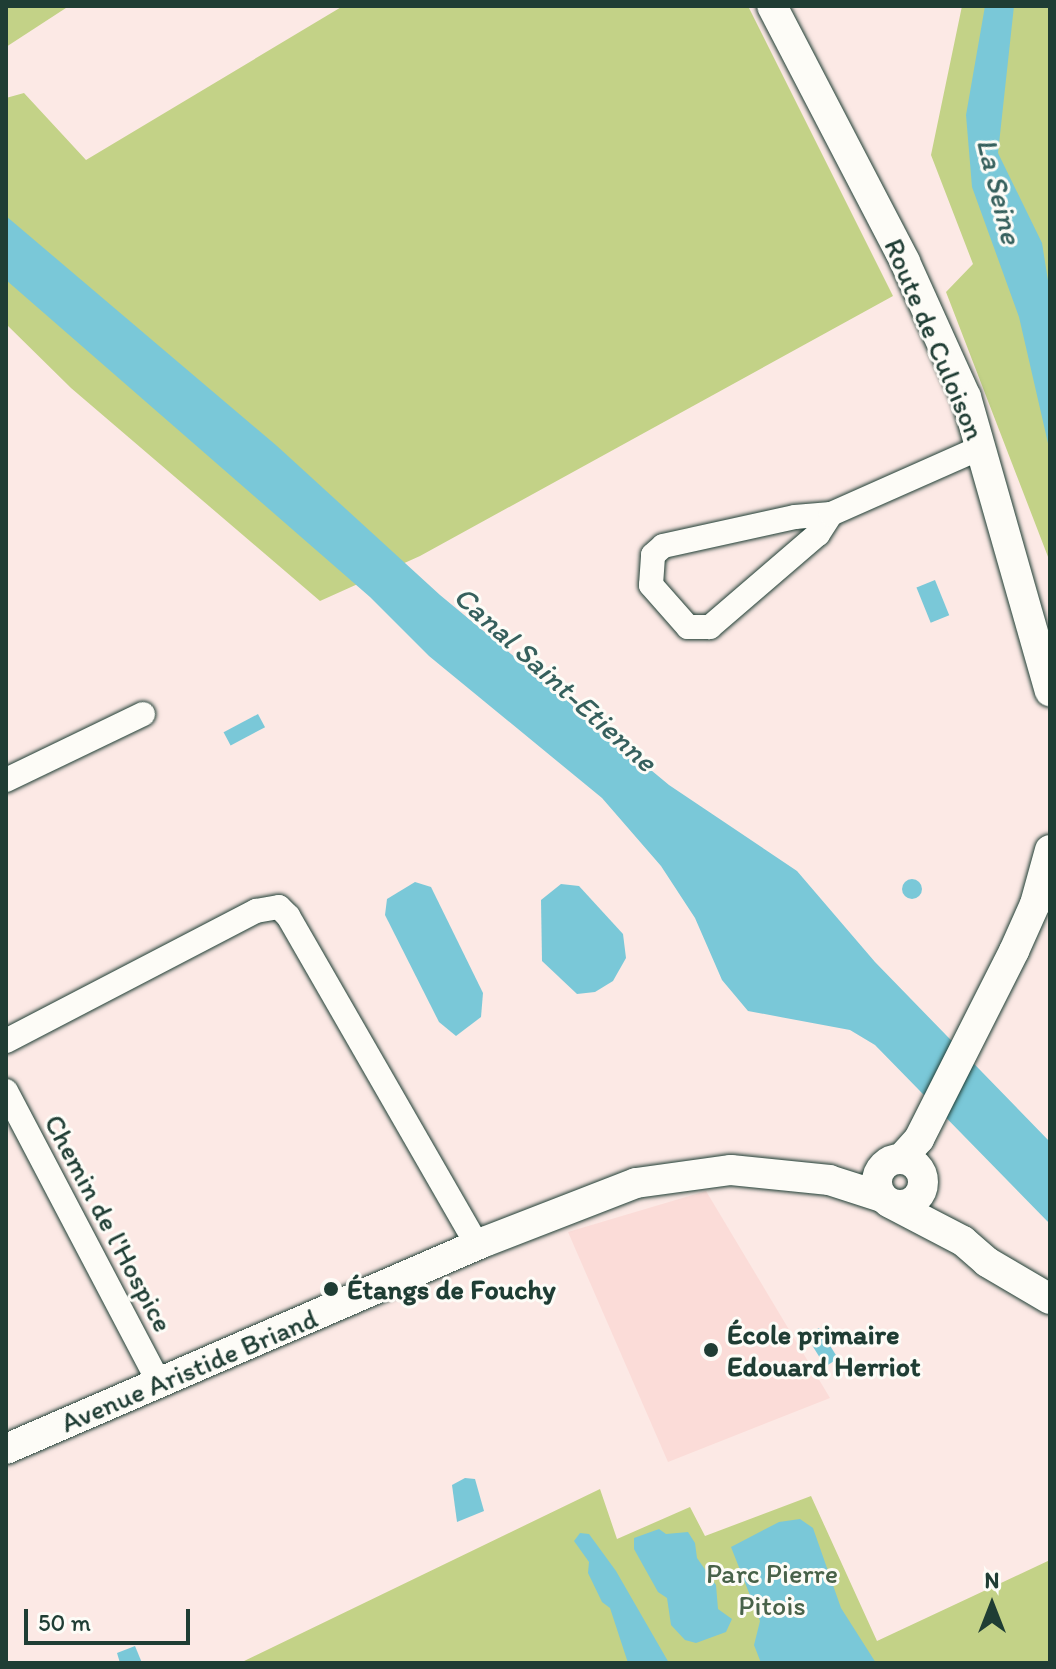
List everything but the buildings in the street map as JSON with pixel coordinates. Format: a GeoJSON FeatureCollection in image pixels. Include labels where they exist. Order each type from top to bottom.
{"type":"FeatureCollection","features":[{"type":"Feature","properties":{"kind":"street","name":"Route de Culoison"},"geometry":{"type":"LineString","coordinates":[[772,6],[905,262],[966,397],[1050,691]]}},
{"type":"Feature","properties":{"kind":"street"},"geometry":{"type":"LineString","coordinates":[[831,514],[818,534],[710,627],[688,627],[651,585],[653,555],[663,546],[795,517],[831,514],[982,447]]}},
{"type":"Feature","properties":{"kind":"street"},"geometry":{"type":"LineString","coordinates":[[6,780],[143,714]]}},
{"type":"Feature","properties":{"kind":"street"},"geometry":{"type":"LineString","coordinates":[[904,1169],[1035,904],[1050,850]]}},
{"type":"Feature","properties":{"kind":"street"},"geometry":{"type":"LineString","coordinates":[[6,1041],[256,911],[279,907],[288,916],[477,1245]]}},
{"type":"Feature","properties":{"kind":"street","name":"Chemin de l'Hospice"},"geometry":{"type":"LineString","coordinates":[[6,1091],[159,1383]]}},
{"type":"Feature","properties":{"kind":"street"},"geometry":{"type":"LineString","coordinates":[[904,1169],[963,1241],[987,1262],[1050,1299]]}},
{"type":"Feature","properties":{"kind":"street"},"geometry":{"type":"LineString","coordinates":[[904,1169],[963,1241]]}},
{"type":"Feature","properties":{"kind":"street","name":"Avenue Aristide Briand"},"geometry":{"type":"LineString","coordinates":[[6,1449],[477,1245],[636,1183],[680,1174],[731,1170],[829,1180],[904,1169]]}},
{"type":"Feature","properties":{"kind":"shaded area","name":"École primaire Edouard Herriot"},"geometry":{"type":"Polygon","coordinates":[[[706,1191],[830,1398],[668,1462],[568,1232],[706,1191]]]}},
{"type":"Feature","properties":{"kind":"green space"},"geometry":{"type":"Polygon","coordinates":[[[6,6],[69,6],[6,47],[6,6]]]}},
{"type":"Feature","properties":{"kind":"green space"},"geometry":{"type":"Polygon","coordinates":[[[343,6],[748,6],[893,296],[420,556],[320,601],[71,388],[6,324],[6,98],[24,93],[86,160],[343,6]]]}},
{"type":"Feature","properties":{"kind":"green space"},"geometry":{"type":"Polygon","coordinates":[[[962,6],[1050,6],[1050,562],[946,292],[973,264],[931,155],[962,6]]]}},
{"type":"Feature","properties":{"kind":"green space","name":"Parc Pierre Pitois"},"geometry":{"type":"Polygon","coordinates":[[[600,1489],[617,1539],[690,1507],[705,1536],[811,1496],[877,1641],[1050,1560],[1050,1663],[240,1663],[600,1489]]]}},
{"type":"Feature","properties":{"kind":"water","name":"La Seine"},"geometry":{"type":"Polygon","coordinates":[[[985,6],[1014,6],[998,153],[1042,243],[1050,293],[1050,452],[1019,317],[972,187],[966,115],[985,6]]]}},
{"type":"Feature","properties":{"kind":"water"},"geometry":{"type":"Polygon","coordinates":[[[6,216],[277,446],[440,595],[669,785],[797,871],[875,962],[1050,1142],[1050,1224],[875,1045],[850,1030],[748,1011],[722,980],[695,918],[661,866],[602,798],[429,656],[370,597],[6,280],[6,216]]]}},
{"type":"Feature","properties":{"kind":"water"},"geometry":{"type":"Polygon","coordinates":[[[935,580],[949,615],[931,623],[916,587],[935,580]]]}},
{"type":"Feature","properties":{"kind":"water"},"geometry":{"type":"Polygon","coordinates":[[[258,714],[265,727],[231,746],[224,732],[258,714]]]}},
{"type":"Feature","properties":{"kind":"water"},"geometry":{"type":"Polygon","coordinates":[[[912,879],[919,882],[922,889],[919,896],[912,899],[905,896],[902,889],[905,882],[912,879]]]}},
{"type":"Feature","properties":{"kind":"water"},"geometry":{"type":"Polygon","coordinates":[[[415,882],[431,887],[483,993],[481,1017],[456,1036],[439,1022],[385,915],[387,899],[415,882]]]}},
{"type":"Feature","properties":{"kind":"water"},"geometry":{"type":"Polygon","coordinates":[[[561,884],[579,886],[623,934],[626,958],[613,981],[595,992],[577,994],[542,961],[541,900],[561,884]]]}},
{"type":"Feature","properties":{"kind":"water"},"geometry":{"type":"Polygon","coordinates":[[[819,1328],[838,1359],[825,1366],[806,1336],[819,1328]]]}},
{"type":"Feature","properties":{"kind":"water"},"geometry":{"type":"Polygon","coordinates":[[[465,1478],[475,1479],[484,1511],[457,1522],[452,1485],[465,1478]]]}},
{"type":"Feature","properties":{"kind":"water"},"geometry":{"type":"Polygon","coordinates":[[[800,1519],[813,1528],[841,1608],[876,1663],[761,1663],[754,1645],[760,1621],[731,1547],[779,1522],[800,1519]]]}},
{"type":"Feature","properties":{"kind":"water"},"geometry":{"type":"Polygon","coordinates":[[[659,1529],[666,1534],[688,1532],[695,1543],[697,1558],[716,1585],[718,1609],[732,1619],[726,1632],[696,1643],[685,1640],[671,1625],[667,1598],[658,1592],[634,1549],[634,1538],[659,1529]]]}},
{"type":"Feature","properties":{"kind":"water"},"geometry":{"type":"Polygon","coordinates":[[[580,1533],[589,1534],[616,1571],[669,1663],[628,1663],[610,1608],[602,1602],[588,1573],[589,1562],[574,1541],[580,1533]]]}},
{"type":"Feature","properties":{"kind":"water"},"geometry":{"type":"Polygon","coordinates":[[[135,1646],[142,1663],[120,1663],[117,1653],[135,1646]]]}},
{"type":"Feature","properties":{"kind":"place","name":"Étangs de Fouchy"},"geometry":{"type":"Point","coordinates":[331,1289]}},
{"type":"Feature","properties":{"kind":"place","name":"École primaire Edouard Herriot"},"geometry":{"type":"Point","coordinates":[711,1350]}},
{"type":"Feature","properties":{"kind":"water label","name":"Canal Saint-Etienne"},"geometry":{"type":"Point","coordinates":[555,679]}}]}
